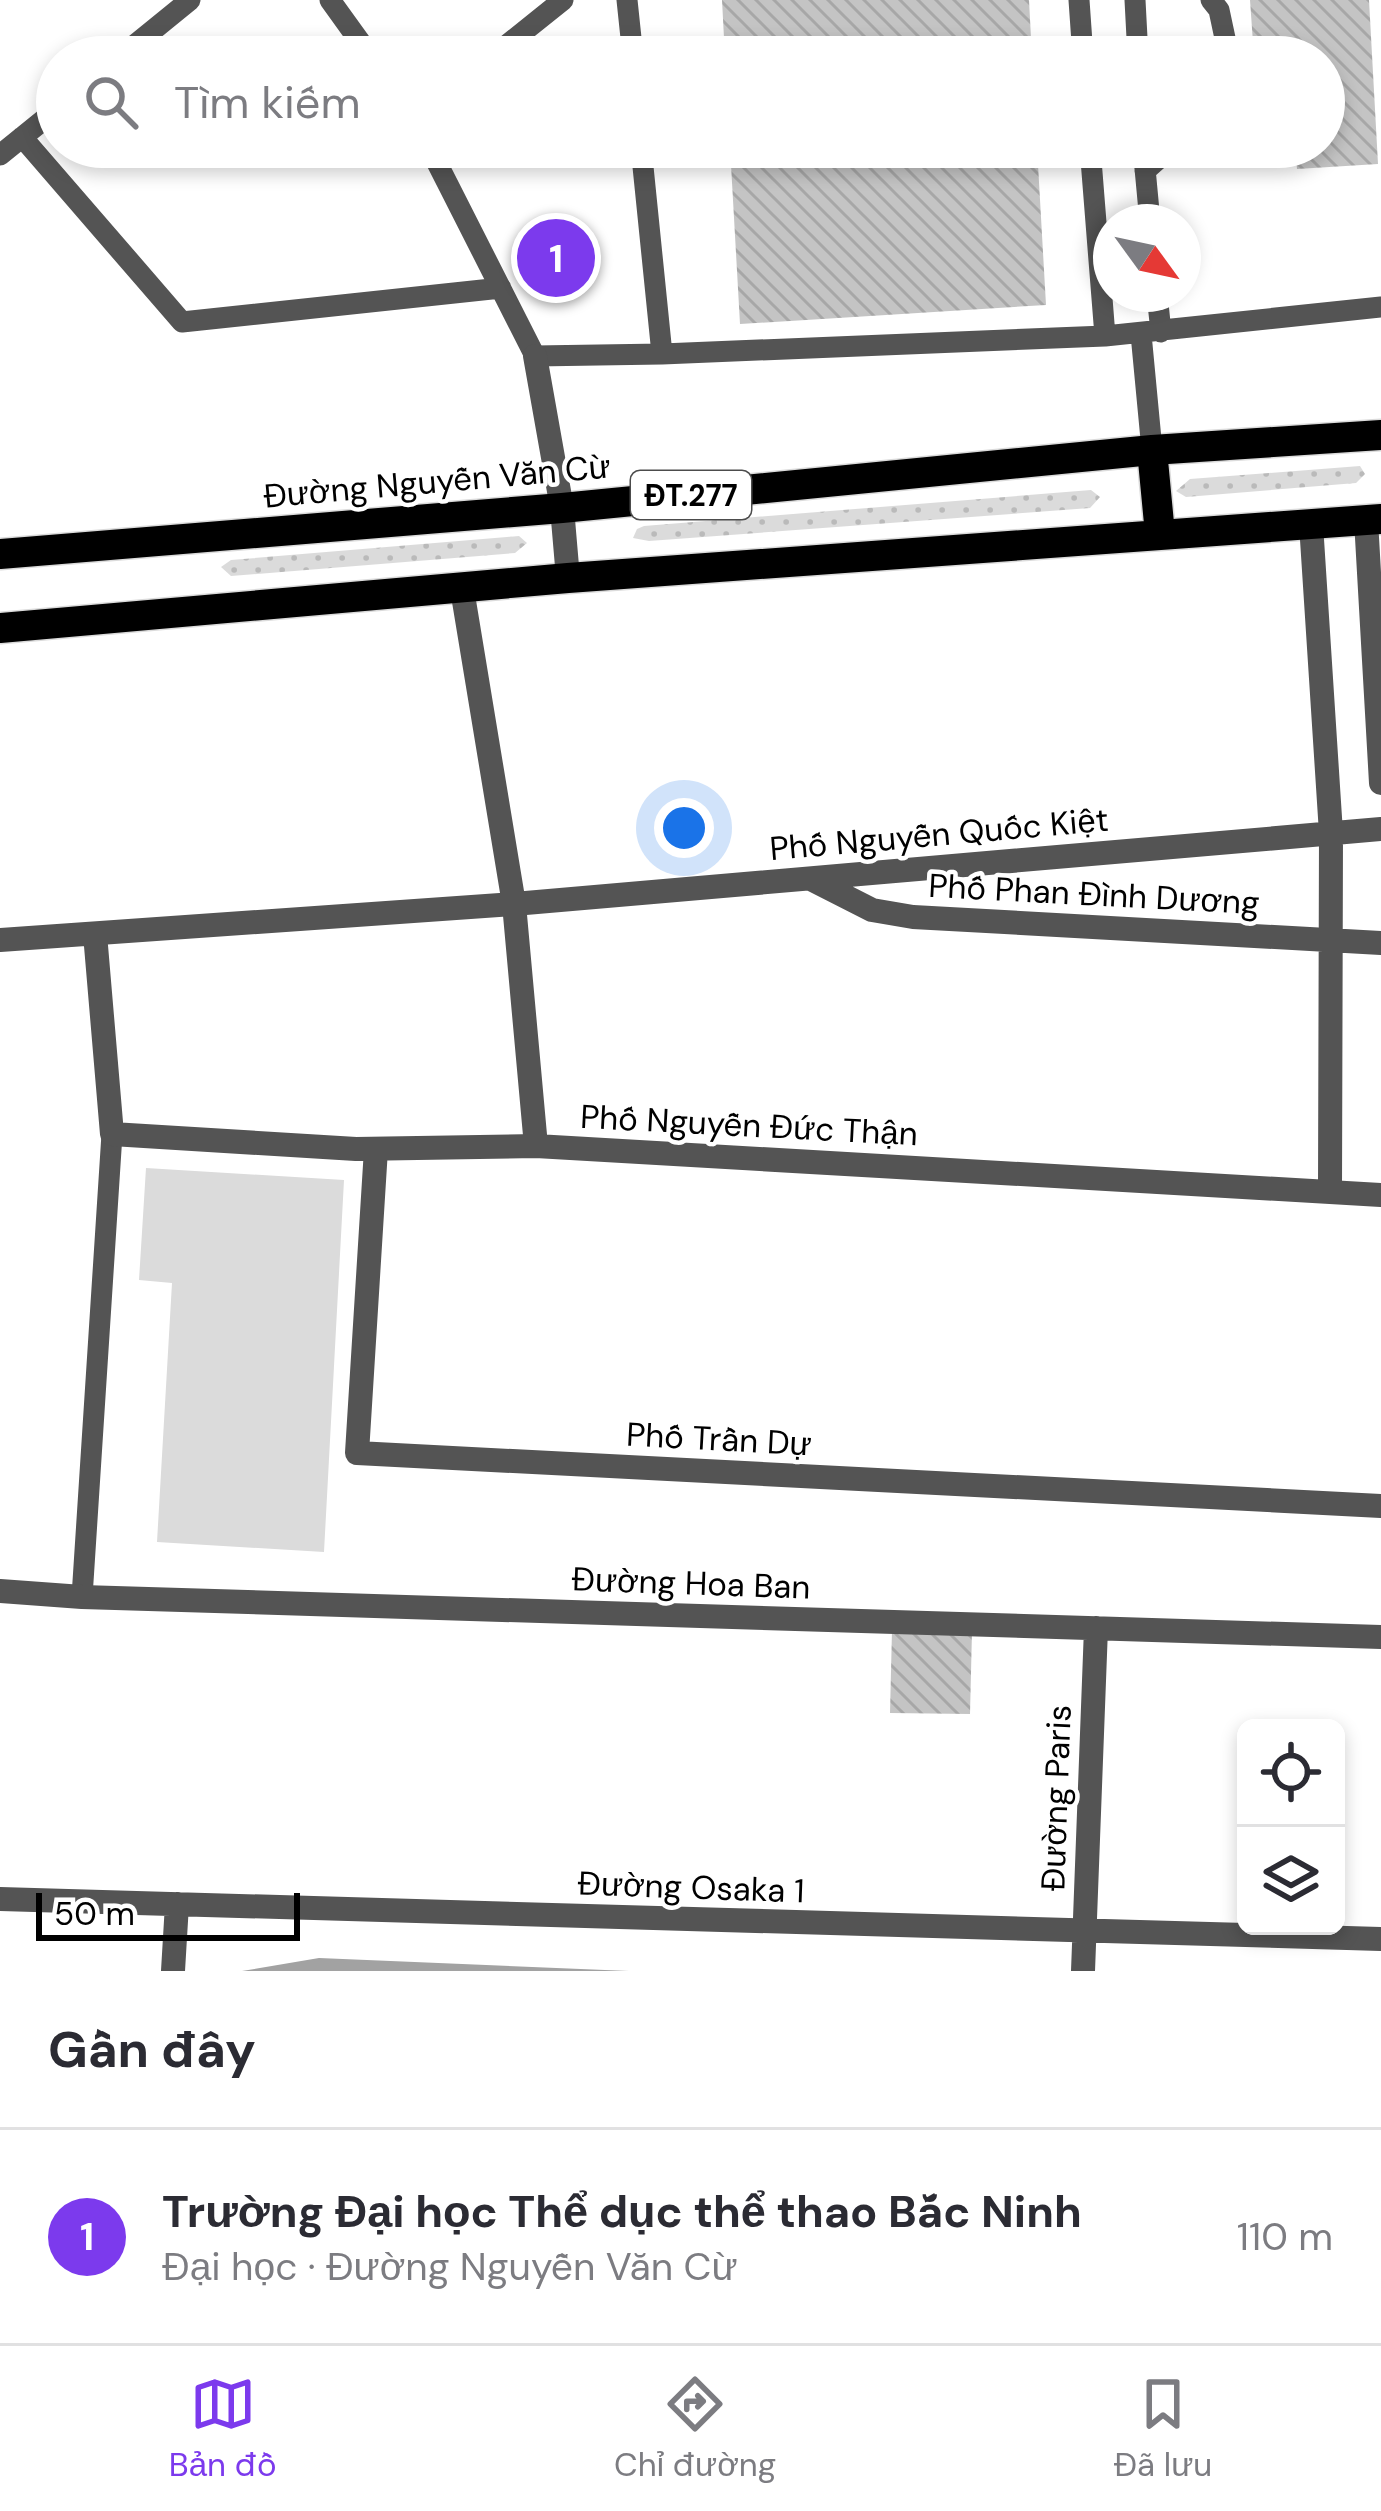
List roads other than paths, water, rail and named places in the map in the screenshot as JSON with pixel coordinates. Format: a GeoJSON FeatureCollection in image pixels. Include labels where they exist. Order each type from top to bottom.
{"type":"FeatureCollection","features":[{"type":"Feature","properties":{"kind":"main road","name":"Đường Nguyễn Văn Cừ"},"geometry":{"type":"LineString","coordinates":[[0,554],[562,508],[1152,450],[1381,435]]}},
{"type":"Feature","properties":{"kind":"main road"},"geometry":{"type":"LineString","coordinates":[[1152,450],[1160,534]]}},
{"type":"Feature","properties":{"kind":"main road","name":"ĐT.277"},"geometry":{"type":"LineString","coordinates":[[0,628],[568,578],[1374,520]]}},
{"type":"Feature","properties":{"kind":"street"},"geometry":{"type":"LineString","coordinates":[[535,356],[562,508],[568,578]]}},
{"type":"Feature","properties":{"kind":"street"},"geometry":{"type":"LineString","coordinates":[[1374,520],[1381,783]]}},
{"type":"Feature","properties":{"kind":"street"},"geometry":{"type":"LineString","coordinates":[[1311,524],[1331,833],[1330,1192]]}},
{"type":"Feature","properties":{"kind":"street"},"geometry":{"type":"LineString","coordinates":[[462,589],[514,904],[536,1146]]}},
{"type":"Feature","properties":{"kind":"street","name":"Phố Nguyễn Quốc Kiệt"},"geometry":{"type":"LineString","coordinates":[[0,940],[514,904],[1381,829]]}},
{"type":"Feature","properties":{"kind":"street","name":"Phố Phan Đình Dương"},"geometry":{"type":"LineString","coordinates":[[811,878],[872,910],[913,917],[1381,943]]}},
{"type":"Feature","properties":{"kind":"street"},"geometry":{"type":"LineString","coordinates":[[95,934],[112,1134]]}},
{"type":"Feature","properties":{"kind":"street","name":"Phố Nguyễn Đức Thận"},"geometry":{"type":"LineString","coordinates":[[112,1134],[376,1149],[536,1146],[1381,1195]]}},
{"type":"Feature","properties":{"kind":"street","name":"Phố Trần Dự"},"geometry":{"type":"LineString","coordinates":[[376,1149],[357,1453],[1381,1506]]}},
{"type":"Feature","properties":{"kind":"street","name":"Đường Hoa Ban"},"geometry":{"type":"LineString","coordinates":[[0,1591],[1381,1637]]}},
{"type":"Feature","properties":{"kind":"street","name":"Đường Paris"},"geometry":{"type":"LineString","coordinates":[[1083,1971],[1096,1628]]}},
{"type":"Feature","properties":{"kind":"street","name":"Đường Osaka 1"},"geometry":{"type":"LineString","coordinates":[[0,1899],[1381,1939]]}},
{"type":"Feature","properties":{"kind":"street"},"geometry":{"type":"LineString","coordinates":[[173,1971],[176,1904]]}},
{"type":"Feature","properties":{"kind":"lane"},"geometry":{"type":"LineString","coordinates":[[146,36],[190,0]]}},
{"type":"Feature","properties":{"kind":"lane"},"geometry":{"type":"LineString","coordinates":[[330,0],[355,36]]}},
{"type":"Feature","properties":{"kind":"lane"},"geometry":{"type":"LineString","coordinates":[[518,36],[563,0]]}},
{"type":"Feature","properties":{"kind":"lane"},"geometry":{"type":"LineString","coordinates":[[627,0],[631,36]]}},
{"type":"Feature","properties":{"kind":"lane"},"geometry":{"type":"LineString","coordinates":[[1079,0],[1082,36]]}},
{"type":"Feature","properties":{"kind":"lane"},"geometry":{"type":"LineString","coordinates":[[1135,0],[1137,36]]}},
{"type":"Feature","properties":{"kind":"lane"},"geometry":{"type":"LineString","coordinates":[[1211,0],[1219,10],[1225,36]]}},
{"type":"Feature","properties":{"kind":"lane"},"geometry":{"type":"LineString","coordinates":[[0,155],[36,126]]}},
{"type":"Feature","properties":{"kind":"lane"},"geometry":{"type":"LineString","coordinates":[[22,137],[36,153]]}},
{"type":"Feature","properties":{"kind":"lane"},"geometry":{"type":"LineString","coordinates":[[49,168],[182,322],[501,287]]}},
{"type":"Feature","properties":{"kind":"lane"},"geometry":{"type":"LineString","coordinates":[[440,168],[535,356],[1105,336],[1381,307]]}},
{"type":"Feature","properties":{"kind":"lane"},"geometry":{"type":"LineString","coordinates":[[643,168],[662,354]]}},
{"type":"Feature","properties":{"kind":"lane"},"geometry":{"type":"LineString","coordinates":[[1092,168],[1105,336]]}},
{"type":"Feature","properties":{"kind":"lane"},"geometry":{"type":"LineString","coordinates":[[1145,168],[1148,204]]}},
{"type":"Feature","properties":{"kind":"lane"},"geometry":{"type":"LineString","coordinates":[[1145,171],[1148,168]]}},
{"type":"Feature","properties":{"kind":"lane"},"geometry":{"type":"LineString","coordinates":[[1152,450],[1154,312]]}},
{"type":"Feature","properties":{"kind":"lane"},"geometry":{"type":"LineString","coordinates":[[82,1597],[112,1134]]}},
{"type":"Feature","properties":{"kind":"place","name":"Trường Đại học Thể dục thể thao Bắc Ninh"},"geometry":{"type":"Point","coordinates":[556,258]}}]}
